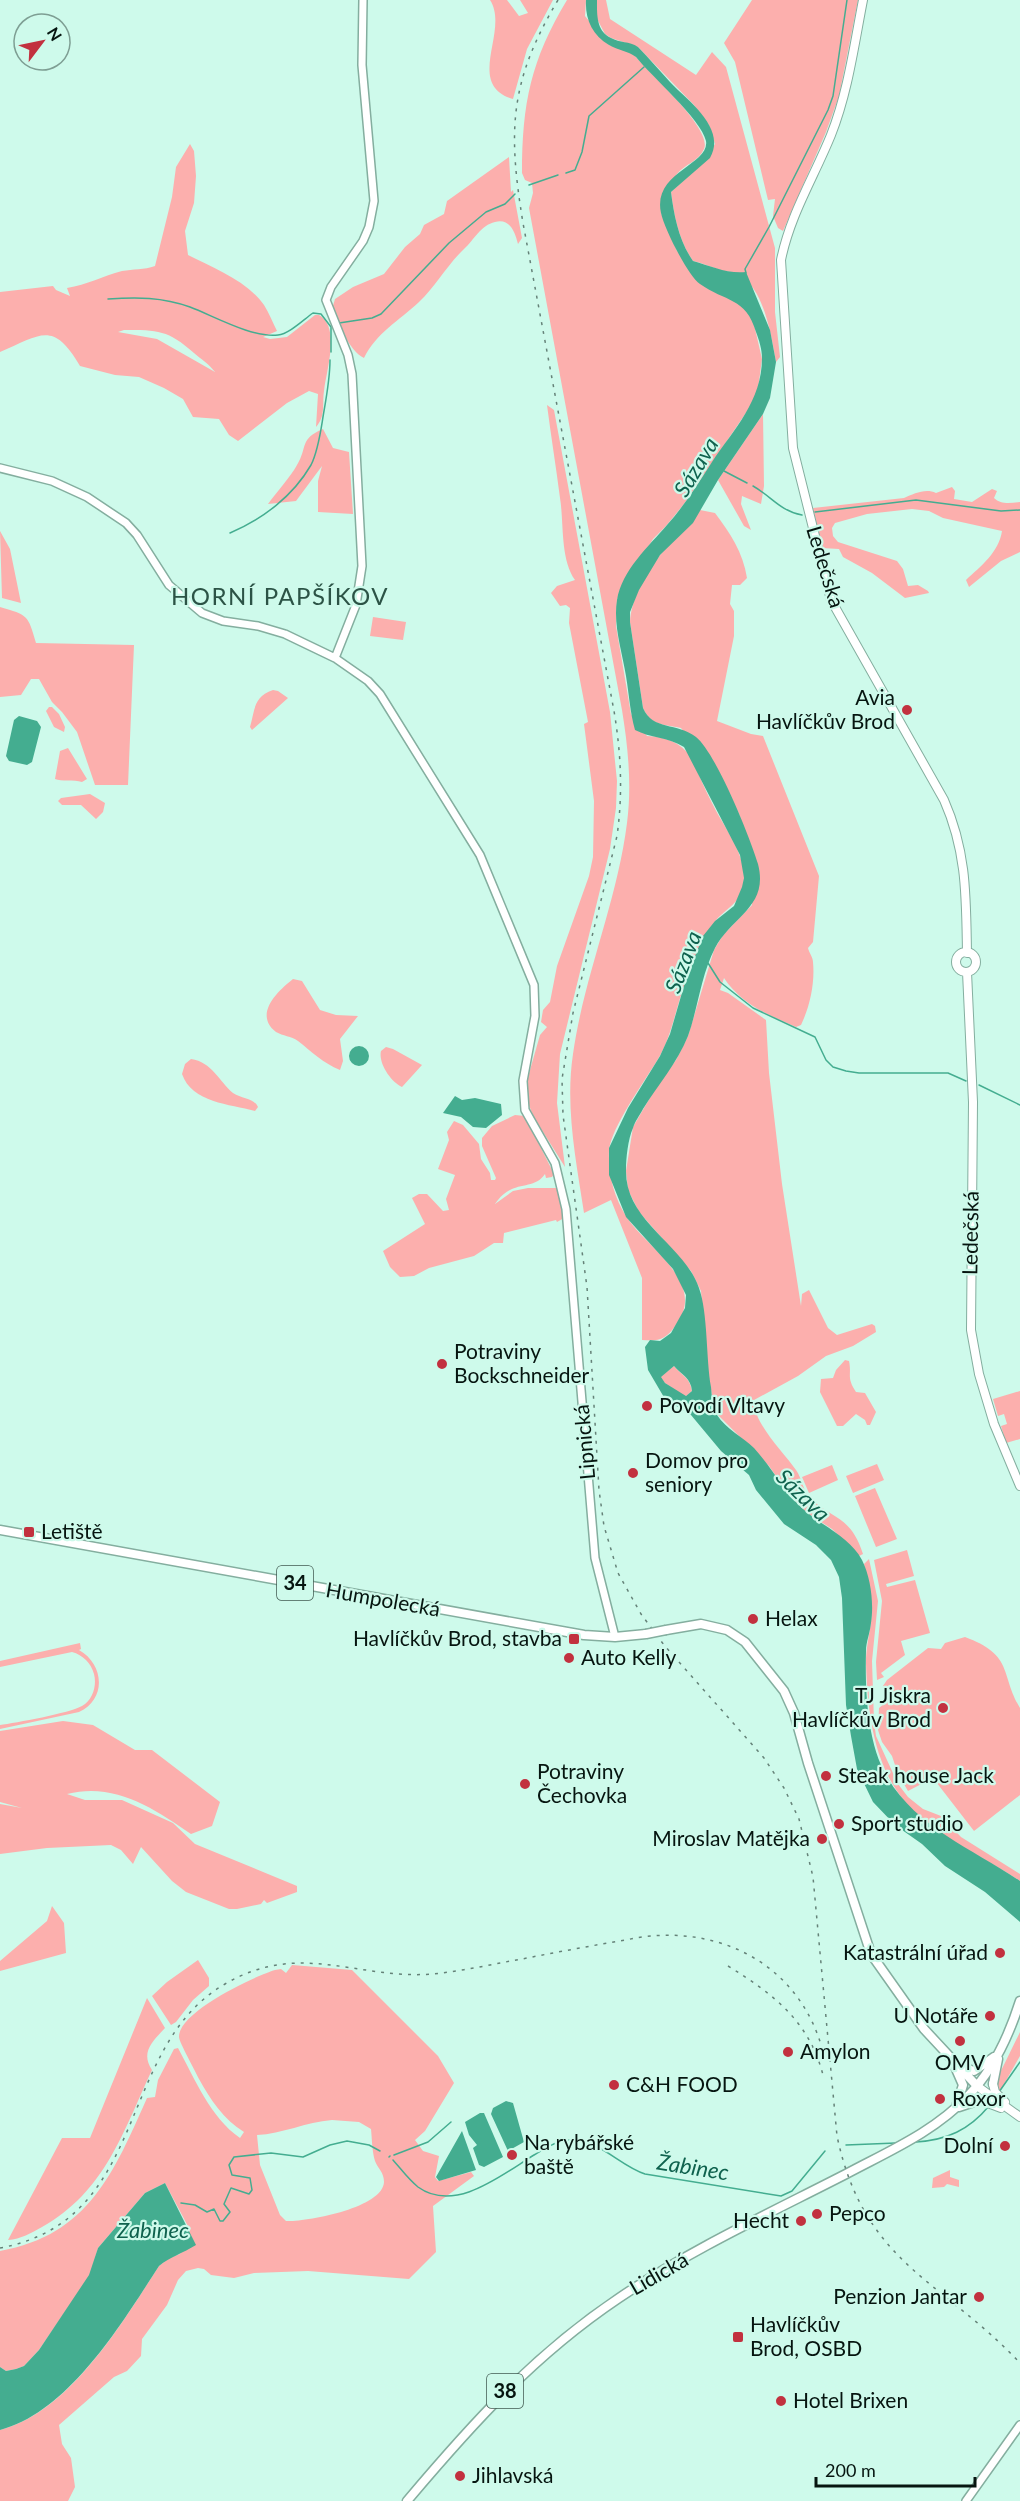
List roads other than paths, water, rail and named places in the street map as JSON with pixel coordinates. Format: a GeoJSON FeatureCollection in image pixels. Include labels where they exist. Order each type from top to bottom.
{"type":"FeatureCollection","features":[{"type":"Feature","properties":{"kind":"main road","name":"Ledečská"},"geometry":{"type":"LineString","coordinates":[[863,0],[845,94],[830,136],[786,236],[781,260],[793,438],[798,469],[831,600],[944,800],[953,821],[962,850],[967,953]]}},
{"type":"Feature","properties":{"kind":"main road","name":"Ledečská"},"geometry":{"type":"LineString","coordinates":[[967,953],[974,956],[976,962],[974,968],[966,972],[958,968],[957,962],[960,955],[967,953]]}},
{"type":"Feature","properties":{"kind":"main road","name":"Ledečská"},"geometry":{"type":"LineString","coordinates":[[966,972],[973,1102],[971,1330],[979,1374],[994,1424],[1020,1486]]}},
{"type":"Feature","properties":{"kind":"main road","name":"Humpolecká"},"geometry":{"type":"LineString","coordinates":[[0,1530],[584,1635],[615,1637],[701,1624],[727,1630],[745,1642],[784,1691],[794,1713],[868,1949],[924,2029],[950,2058]]}},
{"type":"Feature","properties":{"kind":"main road"},"geometry":{"type":"LineString","coordinates":[[1000,2103],[993,2085],[997,2055],[1020,2001]]}},
{"type":"Feature","properties":{"kind":"main road","name":"34"},"geometry":{"type":"LineString","coordinates":[[950,2058],[967,2070],[974,2071],[997,2055]]}},
{"type":"Feature","properties":{"kind":"main road","name":"Lidická"},"geometry":{"type":"LineString","coordinates":[[407,2501],[495,2400],[542,2356],[589,2318],[658,2273],[918,2136],[956,2108],[977,2086],[997,2055]]}},
{"type":"Feature","properties":{"kind":"main road","name":"34"},"geometry":{"type":"LineString","coordinates":[[950,2058],[977,2086]]}},
{"type":"Feature","properties":{"kind":"main road"},"geometry":{"type":"LineString","coordinates":[[950,2058],[963,2085],[956,2108]]}},
{"type":"Feature","properties":{"kind":"main road"},"geometry":{"type":"LineString","coordinates":[[977,2086],[1000,2103]]}},
{"type":"Feature","properties":{"kind":"main road","name":"Lidická"},"geometry":{"type":"LineString","coordinates":[[956,2108],[980,2100]]}},
{"type":"Feature","properties":{"kind":"main road","name":"38"},"geometry":{"type":"LineString","coordinates":[[980,2100],[1000,2103],[1018,2116]]}},
{"type":"Feature","properties":{"kind":"street"},"geometry":{"type":"LineString","coordinates":[[0,468],[52,481],[87,497],[132,528],[169,585],[202,613],[223,621],[258,626],[285,634],[335,658],[358,597],[362,566],[352,374],[348,355],[326,300],[331,287],[363,241],[369,227],[374,201],[362,66],[363,0]]}},
{"type":"Feature","properties":{"kind":"street","name":"Lipnická"},"geometry":{"type":"LineString","coordinates":[[335,658],[368,681],[380,694],[480,855],[534,985],[535,1016],[523,1082],[525,1110],[555,1163],[566,1209],[595,1558],[615,1637]]}},
{"type":"Feature","properties":{"kind":"street"},"geometry":{"type":"LineString","coordinates":[[966,2501],[1020,2425]]}},
{"type":"Feature","properties":{"kind":"water"},"geometry":{"type":"Polygon","coordinates":[[[586,0],[597,0],[598,22],[602,31],[614,40],[638,47],[695,106],[710,126],[714,147],[710,158],[671,192],[678,228],[693,261],[726,271],[746,272],[770,330],[776,362],[770,398],[763,414],[718,480],[693,523],[660,555],[639,590],[630,612],[643,708],[653,720],[689,732],[704,746],[722,777],[748,835],[758,864],[760,879],[754,901],[715,948],[706,969],[684,1046],[643,1109],[631,1132],[626,1160],[628,1188],[645,1219],[692,1272],[699,1288],[704,1310],[712,1402],[717,1415],[725,1425],[754,1448],[803,1509],[843,1538],[862,1560],[868,1575],[872,1599],[872,1616],[866,1651],[869,1716],[875,1748],[887,1777],[899,1795],[930,1824],[1020,1881],[1020,1922],[985,1892],[945,1866],[922,1844],[895,1825],[873,1802],[857,1769],[851,1736],[846,1705],[842,1598],[839,1577],[831,1560],[816,1545],[784,1524],[756,1490],[749,1475],[721,1451],[691,1415],[665,1399],[648,1370],[645,1347],[650,1340],[660,1341],[671,1333],[685,1308],[686,1295],[673,1269],[626,1217],[609,1175],[609,1148],[628,1108],[660,1056],[670,1034],[686,979],[703,936],[715,921],[734,906],[744,878],[740,855],[684,747],[635,730],[617,628],[617,600],[630,569],[685,503],[745,414],[757,388],[762,355],[757,335],[747,312],[695,279],[677,251],[661,213],[661,199],[665,188],[705,149],[706,141],[702,132],[686,110],[636,57],[609,45],[598,36],[588,20],[586,0]],[[674,1366],[661,1377],[665,1383],[686,1396],[692,1391],[691,1387],[688,1380],[674,1366]]]}},
{"type":"Feature","properties":{"kind":"water"},"geometry":{"type":"Polygon","coordinates":[[[19,716],[37,721],[41,727],[32,762],[27,765],[9,761],[6,756],[14,720],[19,716]]]}},
{"type":"Feature","properties":{"kind":"water"},"geometry":{"type":"Polygon","coordinates":[[[355,1046],[363,1046],[369,1052],[369,1060],[363,1066],[355,1066],[349,1060],[349,1052],[355,1046]]]}},
{"type":"Feature","properties":{"kind":"water"},"geometry":{"type":"Polygon","coordinates":[[[455,1096],[462,1100],[475,1098],[501,1104],[502,1115],[486,1128],[473,1127],[461,1117],[443,1113],[455,1096]]]}},
{"type":"Feature","properties":{"kind":"water"},"geometry":{"type":"Polygon","coordinates":[[[506,2101],[513,2103],[524,2142],[508,2151],[491,2114],[493,2108],[506,2101]]]}},
{"type":"Feature","properties":{"kind":"water"},"geometry":{"type":"Polygon","coordinates":[[[484,2113],[503,2157],[484,2167],[479,2165],[473,2148],[477,2145],[469,2135],[465,2122],[484,2113]]]}},
{"type":"Feature","properties":{"kind":"water"},"geometry":{"type":"Polygon","coordinates":[[[462,2131],[476,2170],[439,2181],[436,2177],[462,2131]]]}},
{"type":"Feature","properties":{"kind":"water","name":"Žabinec"},"geometry":{"type":"Polygon","coordinates":[[[165,2183],[196,2245],[159,2266],[111,2338],[71,2385],[49,2405],[25,2420],[0,2430],[0,2367],[6,2371],[24,2366],[39,2350],[89,2275],[98,2248],[145,2193],[165,2183]]]}},
{"type":"Feature","properties":{"kind":"waterway"},"geometry":{"type":"LineString","coordinates":[[746,273],[745,269],[769,227],[828,110],[833,96],[847,0]]}},
{"type":"Feature","properties":{"kind":"waterway"},"geometry":{"type":"LineString","coordinates":[[566,173],[575,170],[582,152],[589,116],[644,67]]}},
{"type":"Feature","properties":{"kind":"waterway"},"geometry":{"type":"LineString","coordinates":[[529,185],[558,175]]}},
{"type":"Feature","properties":{"kind":"waterway"},"geometry":{"type":"LineString","coordinates":[[339,323],[372,318],[381,314],[449,243],[486,212],[505,204],[515,194]]}},
{"type":"Feature","properties":{"kind":"waterway"},"geometry":{"type":"LineString","coordinates":[[108,299],[139,298],[169,301],[190,307],[245,330],[268,335],[282,334],[313,313],[321,314],[331,327],[331,352]]}},
{"type":"Feature","properties":{"kind":"waterway"},"geometry":{"type":"LineString","coordinates":[[230,533],[254,521],[276,505],[295,487],[311,465],[321,431],[330,360]]}},
{"type":"Feature","properties":{"kind":"waterway"},"geometry":{"type":"LineString","coordinates":[[724,471],[747,483]]}},
{"type":"Feature","properties":{"kind":"waterway"},"geometry":{"type":"LineString","coordinates":[[753,486],[782,507],[802,515]]}},
{"type":"Feature","properties":{"kind":"waterway"},"geometry":{"type":"LineString","coordinates":[[815,512],[916,500],[1001,511],[1020,510]]}},
{"type":"Feature","properties":{"kind":"waterway","name":"Sázava"},"geometry":{"type":"LineString","coordinates":[[708,963],[720,982],[753,1008],[815,1037],[826,1060],[833,1067],[859,1073],[948,1073],[966,1081]]}},
{"type":"Feature","properties":{"kind":"waterway"},"geometry":{"type":"LineString","coordinates":[[979,1085],[1020,1105]]}},
{"type":"Feature","properties":{"kind":"waterway","name":"Žabinec"},"geometry":{"type":"LineString","coordinates":[[999,2092],[1020,2062]]}},
{"type":"Feature","properties":{"kind":"waterway","name":"Žabinec"},"geometry":{"type":"LineString","coordinates":[[916,2142],[938,2139],[957,2132],[974,2121],[989,2106]]}},
{"type":"Feature","properties":{"kind":"waterway"},"geometry":{"type":"LineString","coordinates":[[394,2155],[428,2142],[451,2122]]}},
{"type":"Feature","properties":{"kind":"waterway","name":"Žabinec"},"geometry":{"type":"LineString","coordinates":[[393,2160],[418,2187],[432,2194],[447,2196],[463,2194],[478,2188],[547,2147],[561,2141],[572,2140],[592,2144],[645,2174],[781,2196],[792,2191],[825,2151]]}},
{"type":"Feature","properties":{"kind":"waterway","name":"Žabinec"},"geometry":{"type":"LineString","coordinates":[[181,2203],[195,2205],[207,2212],[214,2209],[220,2221],[223,2221],[230,2212],[224,2204],[231,2188],[249,2194],[252,2190],[250,2178],[232,2175],[229,2165],[234,2157],[271,2153],[303,2157],[330,2145],[347,2141],[369,2145],[380,2151]]}},
{"type":"Feature","properties":{"kind":"waterway","name":"Žabinec"},"geometry":{"type":"LineString","coordinates":[[846,2145],[896,2143]]}},
{"type":"Feature","properties":{"kind":"railway"},"geometry":{"type":"LineString","coordinates":[[558,0],[542,29],[521,82],[516,108],[515,161],[523,223],[614,711],[620,758],[621,789],[617,836],[573,1013],[562,1079],[563,1115],[587,1287],[599,1490],[604,1526],[618,1573],[641,1614],[664,1645],[764,1758],[784,1788],[799,1819],[813,1877],[837,2136],[849,2179],[866,2214],[886,2242],[909,2266],[991,2334],[1020,2363]]}},
{"type":"Feature","properties":{"kind":"railway"},"geometry":{"type":"LineString","coordinates":[[0,2248],[49,2231],[83,2204],[109,2169],[165,2048],[190,2013],[225,1984],[252,1971],[278,1965],[304,1963],[379,1972],[433,1974],[642,1937],[672,1935],[701,1938],[729,1946],[754,1958],[777,1974],[796,1995],[811,2020],[822,2048]]}},
{"type":"Feature","properties":{"kind":"railway"},"geometry":{"type":"LineString","coordinates":[[728,1966],[761,1988],[789,2012],[810,2042],[824,2079]]}},
{"type":"Feature","properties":{"kind":"place","name":"Avia Havlíčkův Brod"},"geometry":{"type":"Point","coordinates":[907,710]}},
{"type":"Feature","properties":{"kind":"place","name":"Potraviny Bockschneider"},"geometry":{"type":"Point","coordinates":[442,1364]}},
{"type":"Feature","properties":{"kind":"place","name":"Povodí Vltavy"},"geometry":{"type":"Point","coordinates":[647,1406]}},
{"type":"Feature","properties":{"kind":"place","name":"Domov pro seniory"},"geometry":{"type":"Point","coordinates":[633,1473]}},
{"type":"Feature","properties":{"kind":"place","name":"Letiště"},"geometry":{"type":"Point","coordinates":[29,1532]}},
{"type":"Feature","properties":{"kind":"place","name":"Helax"},"geometry":{"type":"Point","coordinates":[753,1619]}},
{"type":"Feature","properties":{"kind":"place","name":"Havlíčkův Brod, stavba"},"geometry":{"type":"Point","coordinates":[574,1639]}},
{"type":"Feature","properties":{"kind":"place","name":"Auto Kelly"},"geometry":{"type":"Point","coordinates":[569,1658]}},
{"type":"Feature","properties":{"kind":"place","name":"TJ Jiskra Havlíčkův Brod"},"geometry":{"type":"Point","coordinates":[943,1708]}},
{"type":"Feature","properties":{"kind":"place","name":"Steak house Jack"},"geometry":{"type":"Point","coordinates":[826,1776]}},
{"type":"Feature","properties":{"kind":"place","name":"Potraviny Čechovka"},"geometry":{"type":"Point","coordinates":[525,1784]}},
{"type":"Feature","properties":{"kind":"place","name":"Sport studio"},"geometry":{"type":"Point","coordinates":[839,1824]}},
{"type":"Feature","properties":{"kind":"place","name":"Miroslav Matějka"},"geometry":{"type":"Point","coordinates":[822,1839]}},
{"type":"Feature","properties":{"kind":"place","name":"Katastrální úřad"},"geometry":{"type":"Point","coordinates":[1000,1953]}},
{"type":"Feature","properties":{"kind":"place","name":"U Notáře"},"geometry":{"type":"Point","coordinates":[990,2016]}},
{"type":"Feature","properties":{"kind":"place","name":"OMV"},"geometry":{"type":"Point","coordinates":[960,2041]}},
{"type":"Feature","properties":{"kind":"place","name":"Amylon"},"geometry":{"type":"Point","coordinates":[788,2052]}},
{"type":"Feature","properties":{"kind":"place","name":"C&H FOOD"},"geometry":{"type":"Point","coordinates":[614,2085]}},
{"type":"Feature","properties":{"kind":"place","name":"Roxor"},"geometry":{"type":"Point","coordinates":[940,2099]}},
{"type":"Feature","properties":{"kind":"place","name":"Dolní"},"geometry":{"type":"Point","coordinates":[1005,2146]}},
{"type":"Feature","properties":{"kind":"place","name":"Na rybářské baště"},"geometry":{"type":"Point","coordinates":[512,2155]}},
{"type":"Feature","properties":{"kind":"place","name":"Pepco"},"geometry":{"type":"Point","coordinates":[817,2214]}},
{"type":"Feature","properties":{"kind":"place","name":"Hecht"},"geometry":{"type":"Point","coordinates":[801,2221]}},
{"type":"Feature","properties":{"kind":"place","name":"Penzion Jantar"},"geometry":{"type":"Point","coordinates":[979,2297]}},
{"type":"Feature","properties":{"kind":"place","name":"Havlíčkův Brod, OSBD"},"geometry":{"type":"Point","coordinates":[738,2337]}},
{"type":"Feature","properties":{"kind":"place","name":"Hotel Brixen"},"geometry":{"type":"Point","coordinates":[781,2401]}},
{"type":"Feature","properties":{"kind":"place","name":"Jihlavská"},"geometry":{"type":"Point","coordinates":[460,2476]}},
{"type":"Feature","properties":{"kind":"district","name":"HORNÍ PAPŠÍKOV"},"geometry":{"type":"Point","coordinates":[280,597]}}]}
